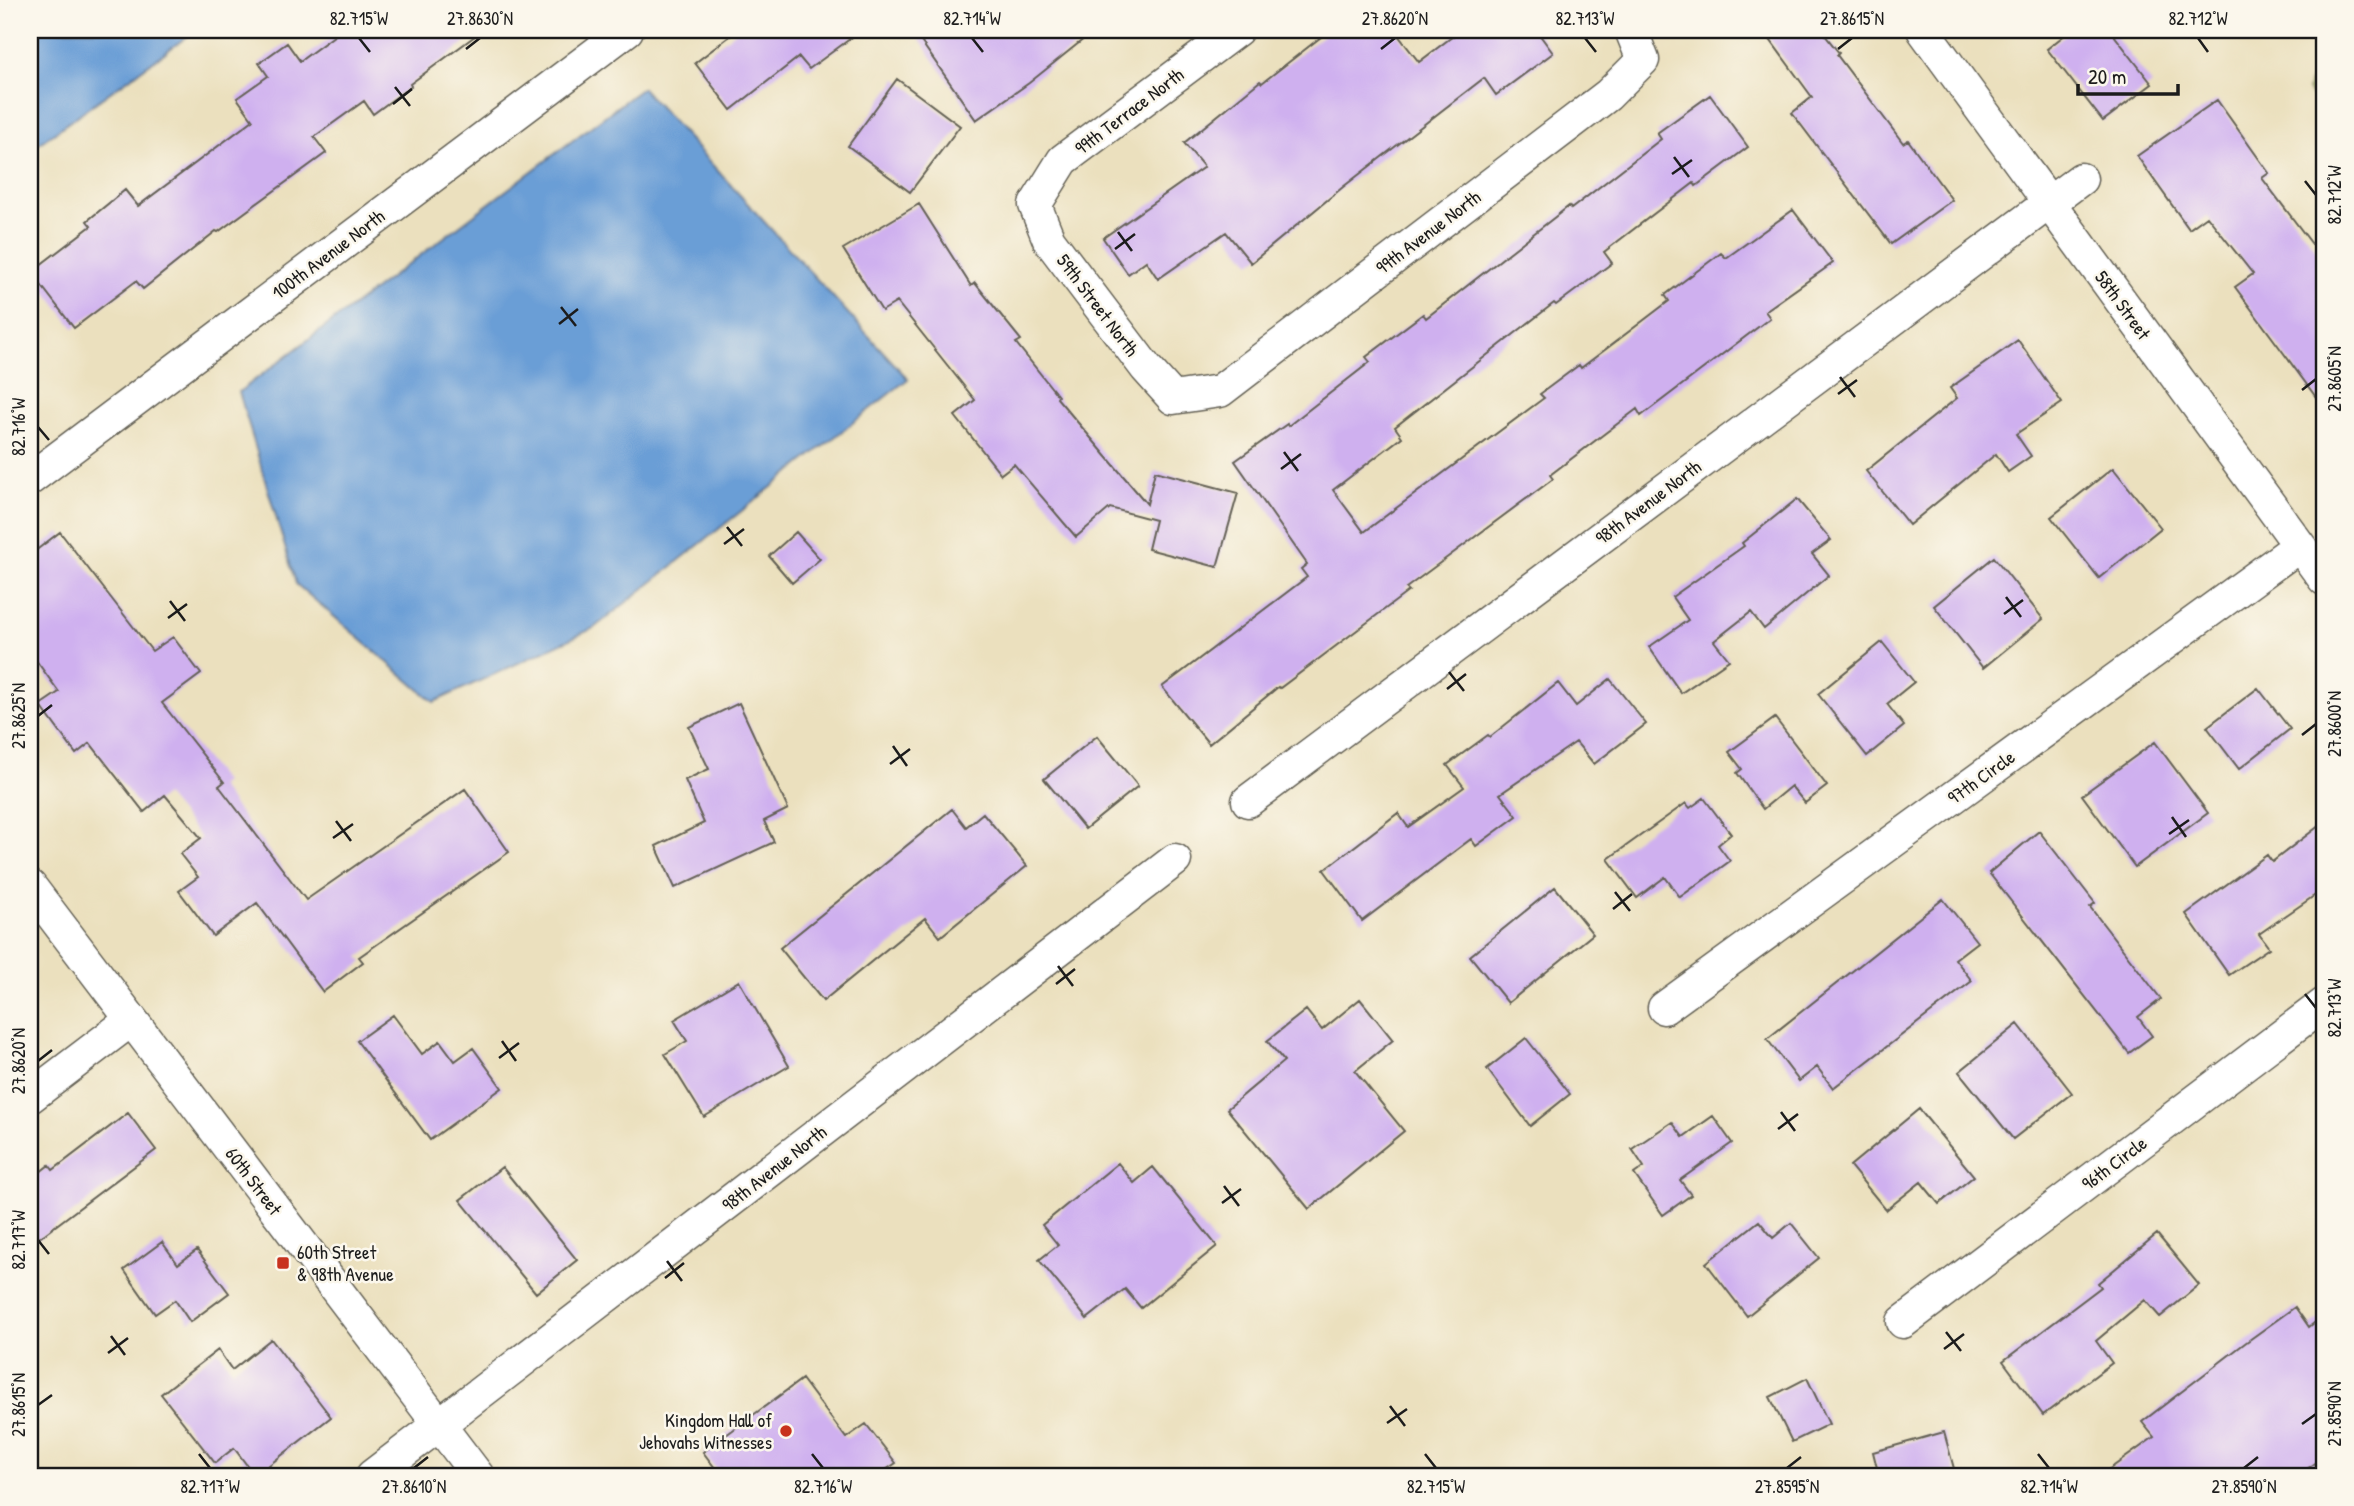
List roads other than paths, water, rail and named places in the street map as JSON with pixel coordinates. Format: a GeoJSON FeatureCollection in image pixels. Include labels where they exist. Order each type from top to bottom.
{"type":"FeatureCollection","features":[{"type":"Feature","properties":{"kind":"street","name":"100th Avenue North"},"geometry":{"type":"LineString","coordinates":[[30,479],[626,30]]}},
{"type":"Feature","properties":{"kind":"street","name":"99th Terrace North"},"geometry":{"type":"LineString","coordinates":[[1035,205],[1063,160],[1237,30]]}},
{"type":"Feature","properties":{"kind":"street","name":"99th Avenue North"},"geometry":{"type":"LineString","coordinates":[[1173,398],[1220,391],[1608,95],[1643,60],[1630,30]]}},
{"type":"Feature","properties":{"kind":"street","name":"58th Street"},"geometry":{"type":"LineString","coordinates":[[1923,30],[2324,579]]}},
{"type":"Feature","properties":{"kind":"street","name":"98th Avenue North"},"geometry":{"type":"LineString","coordinates":[[1248,801],[2081,179]]}},
{"type":"Feature","properties":{"kind":"street","name":"59th Street North"},"geometry":{"type":"LineString","coordinates":[[1035,205],[1049,240],[1146,368],[1173,398]]}},
{"type":"Feature","properties":{"kind":"street","name":"97th Circle"},"geometry":{"type":"LineString","coordinates":[[1664,1008],[2299,546]]}},
{"type":"Feature","properties":{"kind":"street","name":"98th Avenue North"},"geometry":{"type":"LineString","coordinates":[[372,1476],[1175,860]]}},
{"type":"Feature","properties":{"kind":"street","name":"60th Street"},"geometry":{"type":"LineString","coordinates":[[30,886],[478,1476]]}},
{"type":"Feature","properties":{"kind":"street","name":"96th Circle"},"geometry":{"type":"LineString","coordinates":[[1903,1322],[2324,1004]]}},
{"type":"Feature","properties":{"kind":"street"},"geometry":{"type":"LineString","coordinates":[[30,1097],[131,1020]]}},
{"type":"Feature","properties":{"kind":"water"},"geometry":{"type":"Polygon","coordinates":[[[30,30],[196,30],[30,150],[30,30]]]}},
{"type":"Feature","properties":{"kind":"water"},"geometry":{"type":"Polygon","coordinates":[[[642,88],[908,379],[594,628],[434,702],[296,584],[239,392],[642,88]]]}},
{"type":"Feature","properties":{"kind":"place","name":"60th Street & 98th Avenue"},"geometry":{"type":"Point","coordinates":[283,1263]}},
{"type":"Feature","properties":{"kind":"place","name":"Kingdom Hall of Jehovahs Witnesses"},"geometry":{"type":"Point","coordinates":[786,1431]}}]}
